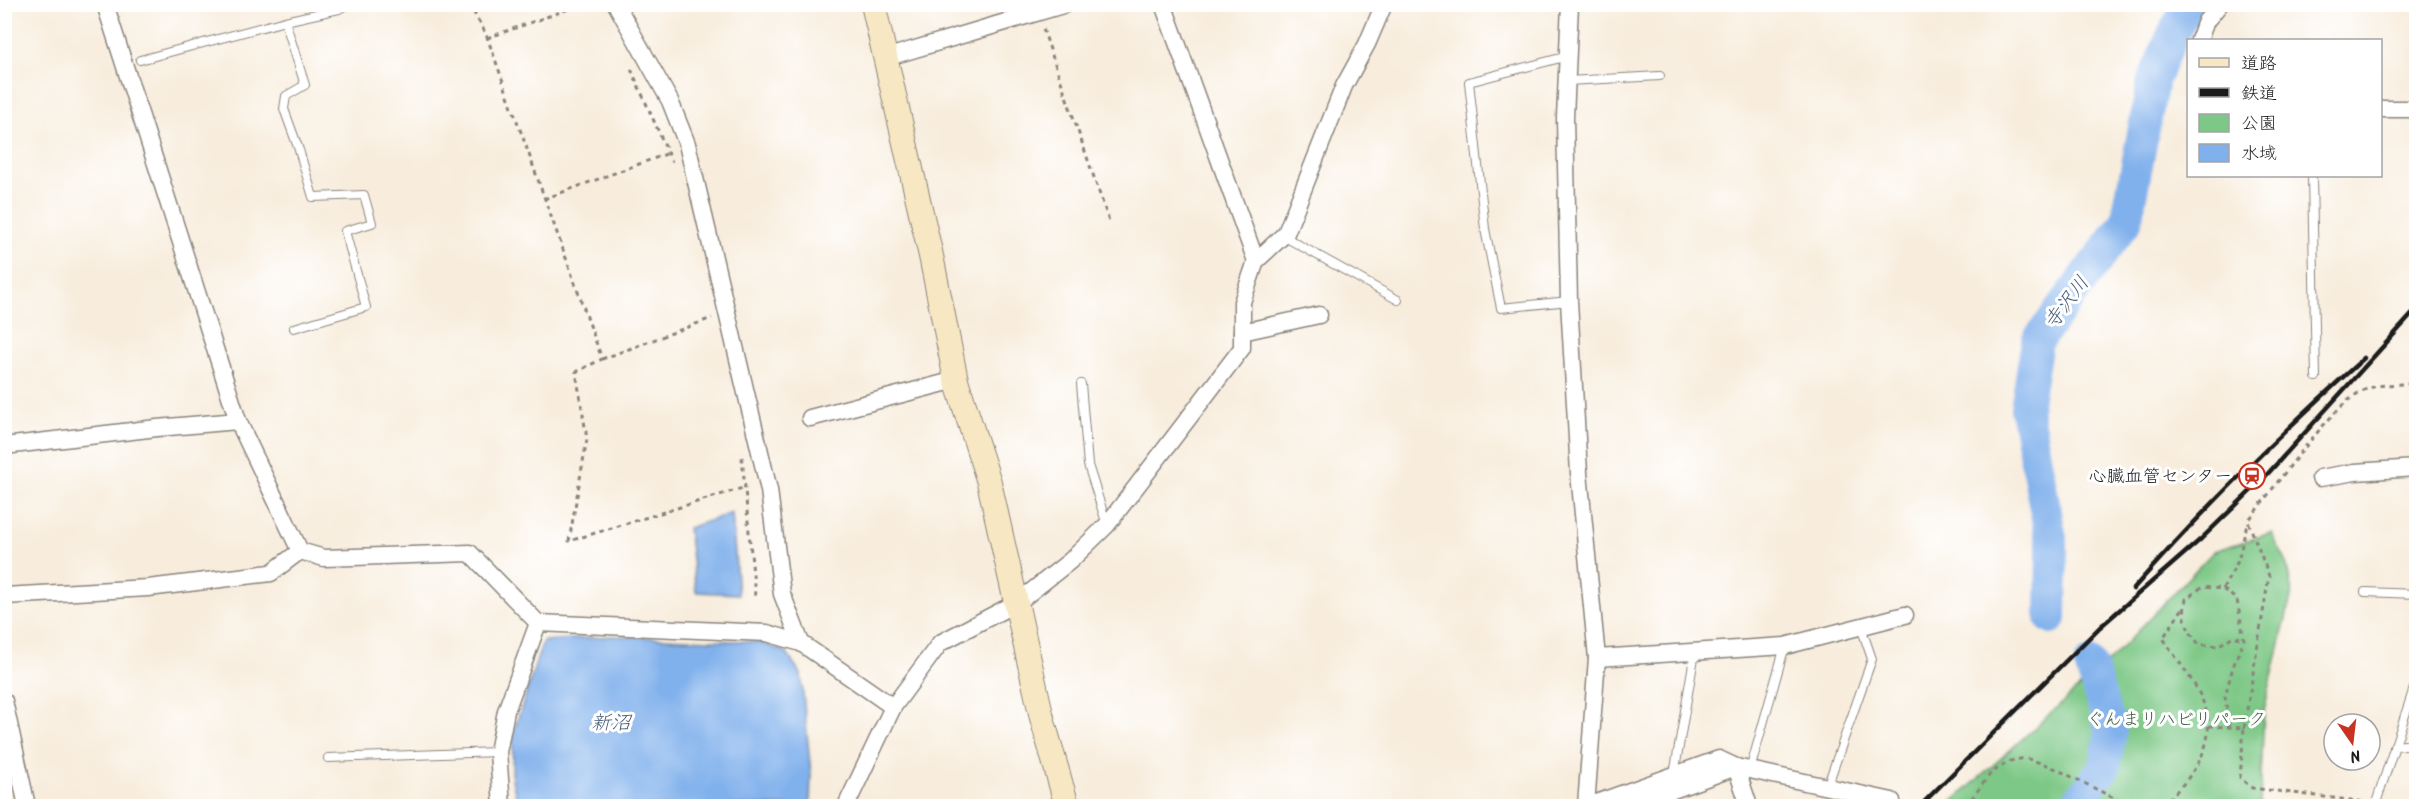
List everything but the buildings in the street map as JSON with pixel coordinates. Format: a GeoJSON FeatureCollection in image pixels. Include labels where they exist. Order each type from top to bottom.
{"type":"FeatureCollection","features":[{"type":"Feature","properties":{"kind":"street"},"geometry":{"type":"LineString","coordinates":[[105,4],[238,421],[300,551],[324,558],[470,554],[538,623],[767,633],[801,643],[893,707]]}},
{"type":"Feature","properties":{"kind":"street"},"geometry":{"type":"LineString","coordinates":[[616,4],[670,101],[687,144],[769,490],[782,594],[801,643]]}},
{"type":"Feature","properties":{"kind":"street"},"geometry":{"type":"LineString","coordinates":[[873,4],[931,256],[956,380],[989,482],[1018,602],[1042,718],[1067,807]]}},
{"type":"Feature","properties":{"kind":"street"},"geometry":{"type":"LineString","coordinates":[[885,58],[1066,4]]}},
{"type":"Feature","properties":{"kind":"street"},"geometry":{"type":"LineString","coordinates":[[1163,4],[1256,261]]}},
{"type":"Feature","properties":{"kind":"street"},"geometry":{"type":"LineString","coordinates":[[846,807],[893,707],[940,643],[1018,602],[1070,561],[1107,525],[1242,348],[1242,302],[1256,261],[1286,233],[1344,86],[1367,44],[1384,4]]}},
{"type":"Feature","properties":{"kind":"street"},"geometry":{"type":"LineString","coordinates":[[1570,4],[1565,118],[1569,301],[1579,473],[1597,658],[1587,807],[1719,759],[1743,769],[1892,801]]}},
{"type":"Feature","properties":{"kind":"street"},"geometry":{"type":"LineString","coordinates":[[2199,39],[2206,21],[2220,4]]}},
{"type":"Feature","properties":{"kind":"street"},"geometry":{"type":"LineString","coordinates":[[2382,109],[2416,109]]}},
{"type":"Feature","properties":{"kind":"street"},"geometry":{"type":"LineString","coordinates":[[1242,332],[1318,315]]}},
{"type":"Feature","properties":{"kind":"street"},"geometry":{"type":"LineString","coordinates":[[810,418],[956,380]]}},
{"type":"Feature","properties":{"kind":"street"},"geometry":{"type":"LineString","coordinates":[[4,446],[238,421]]}},
{"type":"Feature","properties":{"kind":"street"},"geometry":{"type":"LineString","coordinates":[[2320,478],[2355,472],[2416,468]]}},
{"type":"Feature","properties":{"kind":"street"},"geometry":{"type":"LineString","coordinates":[[4,596],[148,588],[271,573],[300,551]]}},
{"type":"Feature","properties":{"kind":"street"},"geometry":{"type":"LineString","coordinates":[[1597,658],[1785,646],[1905,615]]}},
{"type":"Feature","properties":{"kind":"street"},"geometry":{"type":"LineString","coordinates":[[502,807],[498,752],[506,711],[538,623]]}},
{"type":"Feature","properties":{"kind":"street"},"geometry":{"type":"LineString","coordinates":[[4,701],[27,807]]}},
{"type":"Feature","properties":{"kind":"street"},"geometry":{"type":"LineString","coordinates":[[1629,807],[1743,769]]}},
{"type":"Feature","properties":{"kind":"street"},"geometry":{"type":"LineString","coordinates":[[1743,769],[1749,807]]}},
{"type":"Feature","properties":{"kind":"lane"},"geometry":{"type":"LineString","coordinates":[[140,60],[339,9],[348,4]]}},
{"type":"Feature","properties":{"kind":"lane"},"geometry":{"type":"LineString","coordinates":[[285,21],[305,85],[286,96],[284,109],[313,197],[364,195],[372,223],[345,231],[366,307],[294,328]]}},
{"type":"Feature","properties":{"kind":"lane"},"geometry":{"type":"LineString","coordinates":[[1568,56],[1468,82],[1485,229],[1501,308],[1569,301]]}},
{"type":"Feature","properties":{"kind":"lane"},"geometry":{"type":"LineString","coordinates":[[1567,81],[1660,76]]}},
{"type":"Feature","properties":{"kind":"lane"},"geometry":{"type":"LineString","coordinates":[[2312,177],[2316,377]]}},
{"type":"Feature","properties":{"kind":"lane"},"geometry":{"type":"LineString","coordinates":[[1283,235],[1398,300]]}},
{"type":"Feature","properties":{"kind":"lane"},"geometry":{"type":"LineString","coordinates":[[1081,384],[1088,465],[1107,525]]}},
{"type":"Feature","properties":{"kind":"lane"},"geometry":{"type":"LineString","coordinates":[[2365,592],[2416,594]]}},
{"type":"Feature","properties":{"kind":"lane"},"geometry":{"type":"LineString","coordinates":[[1827,787],[1872,659],[1861,627]]}},
{"type":"Feature","properties":{"kind":"lane"},"geometry":{"type":"LineString","coordinates":[[1743,769],[1785,646]]}},
{"type":"Feature","properties":{"kind":"lane"},"geometry":{"type":"LineString","coordinates":[[1674,775],[1695,652]]}},
{"type":"Feature","properties":{"kind":"lane"},"geometry":{"type":"LineString","coordinates":[[2376,803],[2416,682]]}},
{"type":"Feature","properties":{"kind":"lane"},"geometry":{"type":"LineString","coordinates":[[2394,746],[2416,744]]}},
{"type":"Feature","properties":{"kind":"lane"},"geometry":{"type":"LineString","coordinates":[[328,758],[498,752]]}},
{"type":"Feature","properties":{"kind":"path"},"geometry":{"type":"LineString","coordinates":[[469,4],[487,38],[602,359]]}},
{"type":"Feature","properties":{"kind":"path"},"geometry":{"type":"LineString","coordinates":[[487,38],[583,4]]}},
{"type":"Feature","properties":{"kind":"path"},"geometry":{"type":"LineString","coordinates":[[1037,13],[1110,224]]}},
{"type":"Feature","properties":{"kind":"path"},"geometry":{"type":"LineString","coordinates":[[630,66],[673,163]]}},
{"type":"Feature","properties":{"kind":"path"},"geometry":{"type":"LineString","coordinates":[[544,199],[669,153]]}},
{"type":"Feature","properties":{"kind":"path"},"geometry":{"type":"LineString","coordinates":[[710,310],[715,329]]}},
{"type":"Feature","properties":{"kind":"path"},"geometry":{"type":"LineString","coordinates":[[712,318],[602,359],[576,372],[587,439],[569,541],[746,487]]}},
{"type":"Feature","properties":{"kind":"path"},"geometry":{"type":"LineString","coordinates":[[2223,589],[2238,561],[2248,521],[2313,439],[2356,394],[2372,387],[2416,383]]}},
{"type":"Feature","properties":{"kind":"path"},"geometry":{"type":"LineString","coordinates":[[741,448],[755,596]]}},
{"type":"Feature","properties":{"kind":"path"},"geometry":{"type":"LineString","coordinates":[[2248,521],[2269,576],[2244,728],[2240,778],[2252,788],[2376,803]]}},
{"type":"Feature","properties":{"kind":"path"},"geometry":{"type":"LineString","coordinates":[[2229,727],[2225,696],[2244,639],[2237,600],[2223,589],[2202,587],[2186,599],[2183,613],[2188,631],[2199,644],[2218,646],[2233,636],[2244,639]]}},
{"type":"Feature","properties":{"kind":"path"},"geometry":{"type":"LineString","coordinates":[[2163,807],[2193,771],[2209,739],[2209,717],[2199,692],[2163,638],[2184,607]]}},
{"type":"Feature","properties":{"kind":"path"},"geometry":{"type":"LineString","coordinates":[[2209,726],[2244,728]]}},
{"type":"Feature","properties":{"kind":"path"},"geometry":{"type":"LineString","coordinates":[[1966,807],[1991,773],[2010,761],[2025,758],[2050,766],[2130,807]]}},
{"type":"Feature","properties":{"kind":"green space","name":"ぐんまリハビリパーク"},"geometry":{"type":"Polygon","coordinates":[[[2271,533],[2286,561],[2292,593],[2264,710],[2260,806],[1948,806],[2112,658],[2214,551],[2271,533]]]}},
{"type":"Feature","properties":{"kind":"water"},"geometry":{"type":"Polygon","coordinates":[[[732,513],[738,594],[696,592],[688,528],[732,513]]]}},
{"type":"Feature","properties":{"kind":"water","name":"新沼"},"geometry":{"type":"Polygon","coordinates":[[[613,636],[760,642],[786,652],[801,674],[811,773],[810,806],[518,806],[512,779],[513,734],[543,641],[613,636]]]}},
{"type":"Feature","properties":{"kind":"waterway","name":"寺沢川"},"geometry":{"type":"LineString","coordinates":[[2051,618],[2052,544],[2026,409],[2037,341],[2126,222],[2153,81],[2172,36],[2189,4]]}},
{"type":"Feature","properties":{"kind":"waterway","name":"寺沢川"},"geometry":{"type":"LineString","coordinates":[[2074,806],[2105,767],[2111,730],[2090,664]]}},
{"type":"Feature","properties":{"kind":"railway"},"geometry":{"type":"LineString","coordinates":[[1920,806],[2100,627],[2201,539],[2262,480],[2416,310]]}},
{"type":"Feature","properties":{"kind":"railway"},"geometry":{"type":"LineString","coordinates":[[2133,589],[2245,470],[2364,358]]}},
{"type":"Feature","properties":{"kind":"place","name":"心臓血管センター"},"geometry":{"type":"Point","coordinates":[2252,476]}}]}
